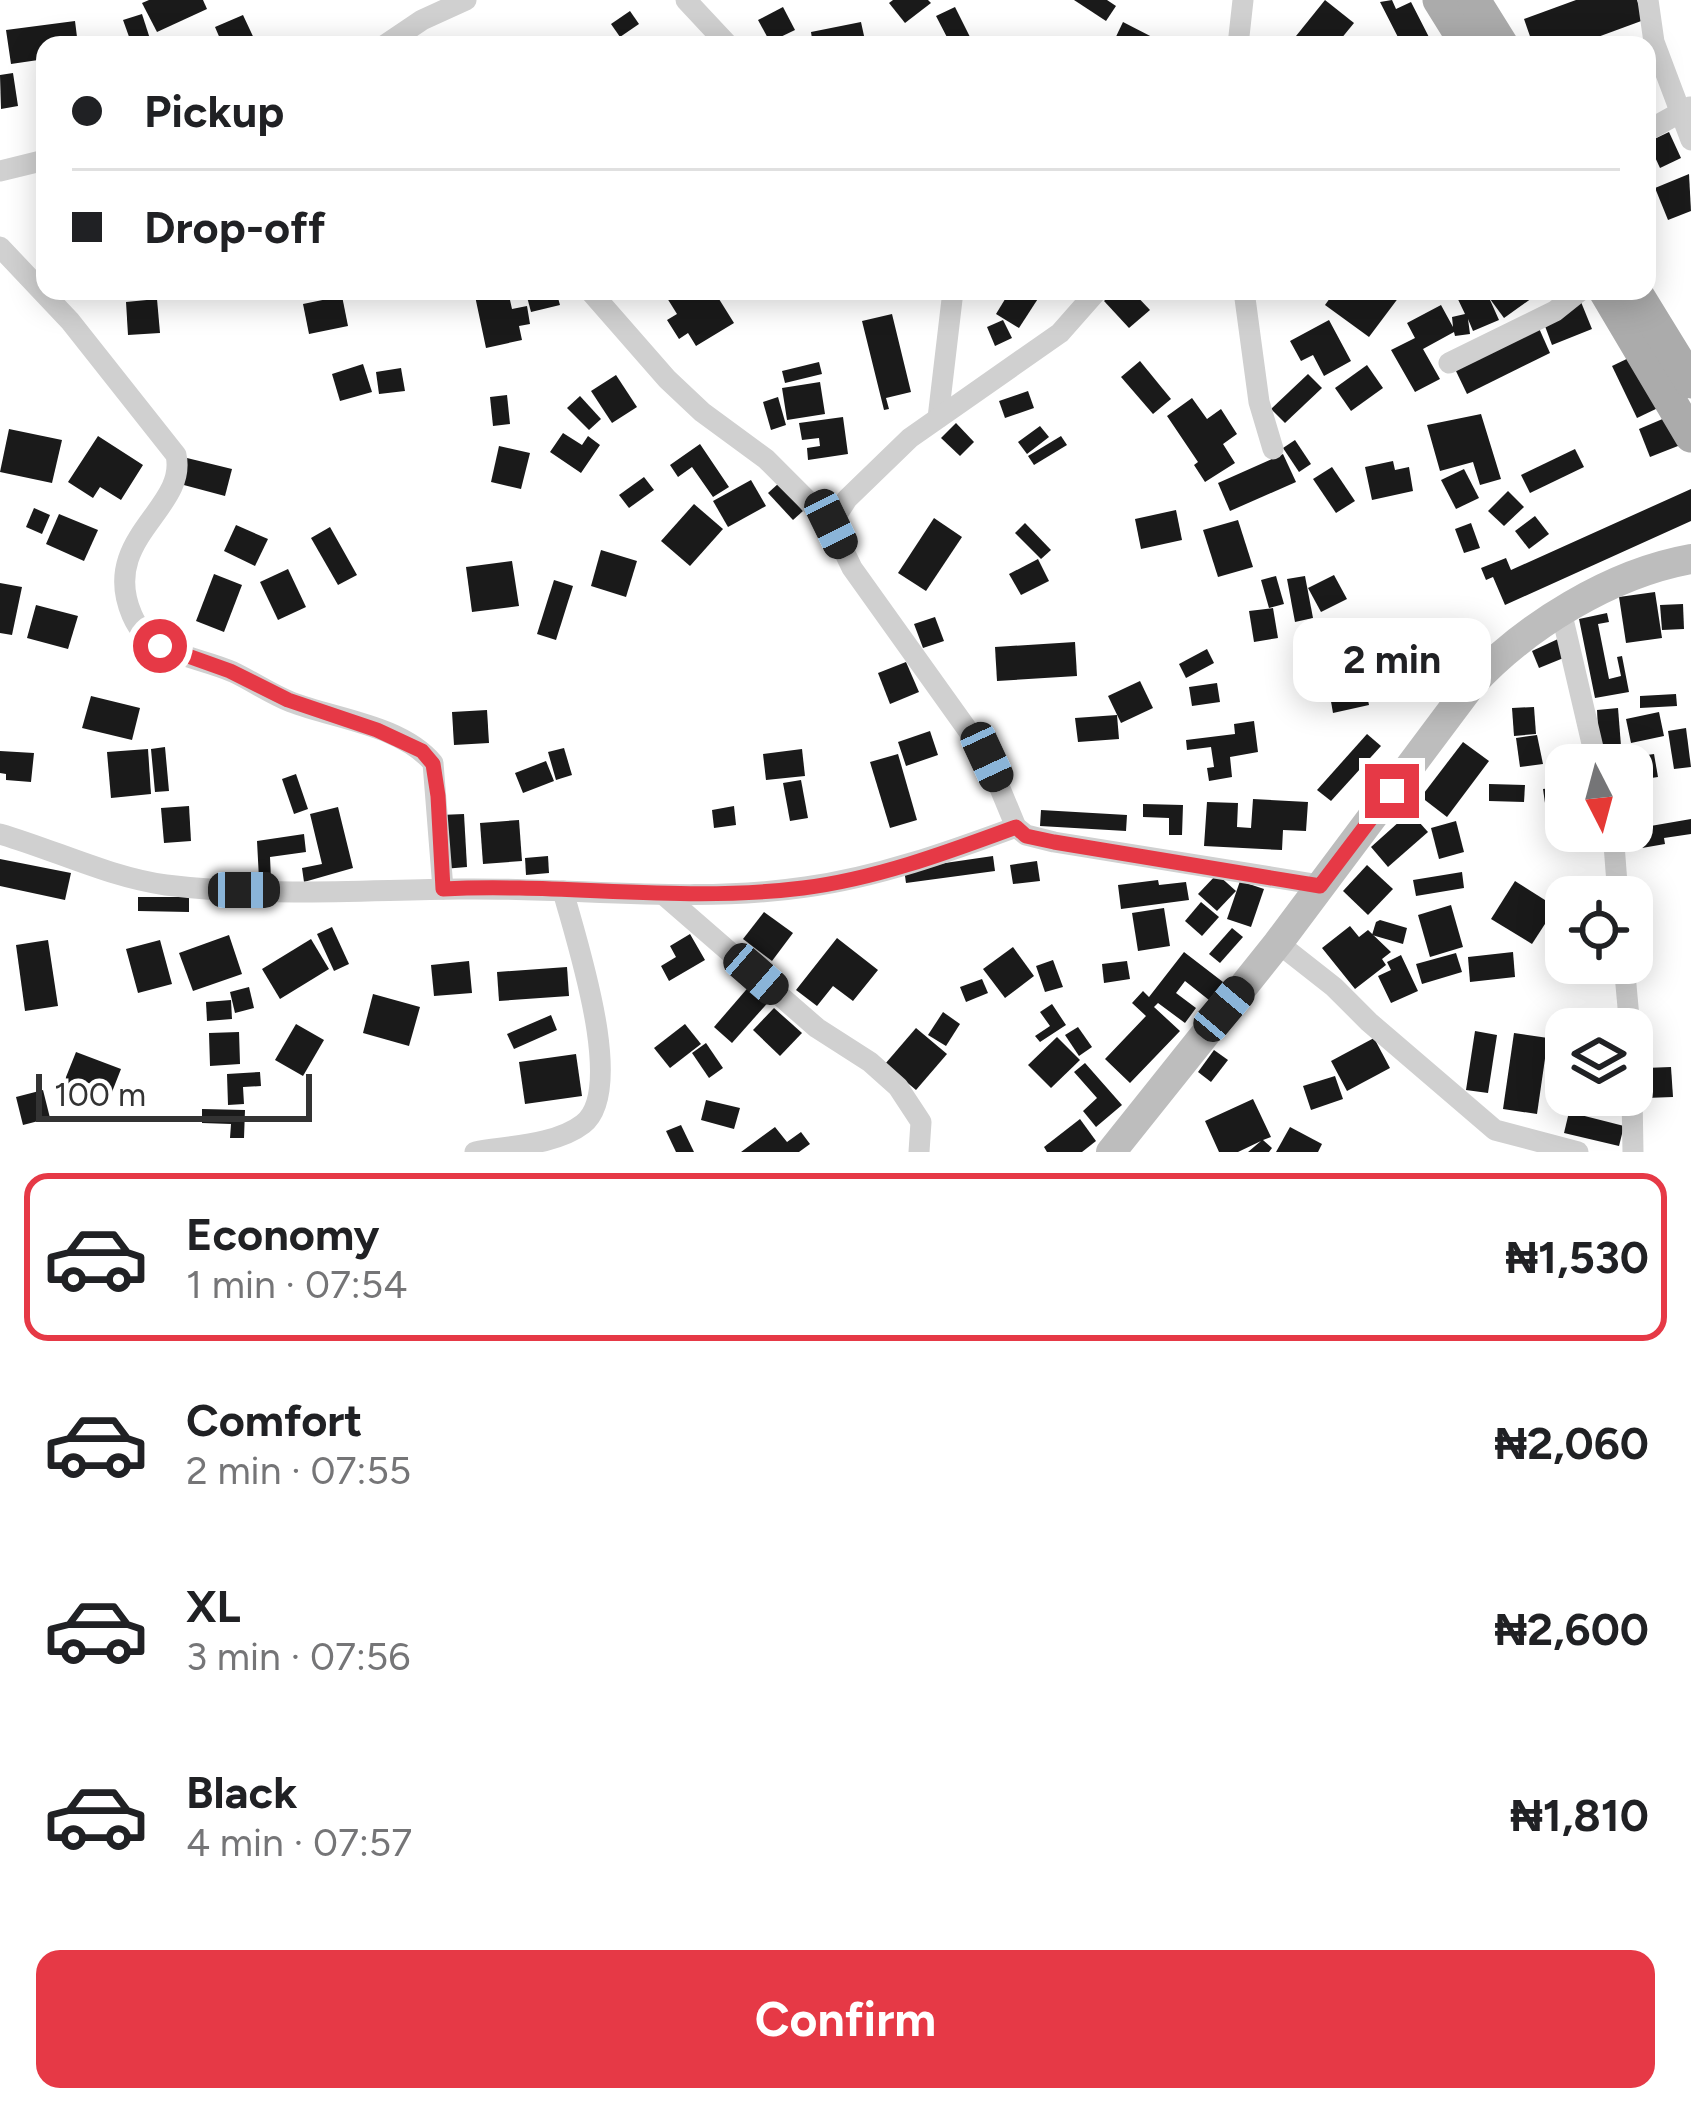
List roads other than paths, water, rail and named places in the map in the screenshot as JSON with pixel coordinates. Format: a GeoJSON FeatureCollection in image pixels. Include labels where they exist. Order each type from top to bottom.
{"type":"FeatureCollection","features":[{"type":"Feature","properties":{"kind":"main road"},"geometry":{"type":"LineString","coordinates":[[1438,0],[1461,36]]}},
{"type":"Feature","properties":{"kind":"main road"},"geometry":{"type":"LineString","coordinates":[[1474,0],[1496,36]]}},
{"type":"Feature","properties":{"kind":"main road"},"geometry":{"type":"LineString","coordinates":[[1656,291],[1691,351]]}},
{"type":"Feature","properties":{"kind":"main road"},"geometry":{"type":"LineString","coordinates":[[1610,300],[1691,436]]}},
{"type":"Feature","properties":{"kind":"main road"},"geometry":{"type":"LineString","coordinates":[[1641,300],[1691,382]]}},
{"type":"Feature","properties":{"kind":"main road"},"geometry":{"type":"LineString","coordinates":[[1111,1152],[1278,943],[1472,685],[1516,641],[1610,585],[1691,559]]}},
{"type":"Feature","properties":{"kind":"street"},"geometry":{"type":"LineString","coordinates":[[395,36],[422,10],[466,0]]}},
{"type":"Feature","properties":{"kind":"street"},"geometry":{"type":"LineString","coordinates":[[686,0],[720,36]]}},
{"type":"Feature","properties":{"kind":"street"},"geometry":{"type":"LineString","coordinates":[[1239,36],[1243,0]]}},
{"type":"Feature","properties":{"kind":"street"},"geometry":{"type":"LineString","coordinates":[[1648,0],[1653,36]]}},
{"type":"Feature","properties":{"kind":"street"},"geometry":{"type":"LineString","coordinates":[[1656,46],[1686,110],[1691,140]]}},
{"type":"Feature","properties":{"kind":"street"},"geometry":{"type":"LineString","coordinates":[[1656,125],[1686,110]]}},
{"type":"Feature","properties":{"kind":"street"},"geometry":{"type":"LineString","coordinates":[[0,171],[36,162]]}},
{"type":"Feature","properties":{"kind":"street"},"geometry":{"type":"LineString","coordinates":[[0,247],[36,285]]}},
{"type":"Feature","properties":{"kind":"street"},"geometry":{"type":"LineString","coordinates":[[51,300],[176,455],[176,481],[140,532],[125,565],[125,594],[139,629],[160,646],[422,751],[433,764],[438,796],[443,889]]}},
{"type":"Feature","properties":{"kind":"street"},"geometry":{"type":"LineString","coordinates":[[598,300],[667,379],[702,412],[766,459],[831,524],[853,568],[987,757],[1016,827],[1026,836],[1320,886]]}},
{"type":"Feature","properties":{"kind":"street"},"geometry":{"type":"LineString","coordinates":[[938,418],[952,300]]}},
{"type":"Feature","properties":{"kind":"street"},"geometry":{"type":"LineString","coordinates":[[831,524],[877,469],[938,418],[1060,333],[1089,300]]}},
{"type":"Feature","properties":{"kind":"street"},"geometry":{"type":"LineString","coordinates":[[1245,300],[1259,402],[1273,449]]}},
{"type":"Feature","properties":{"kind":"street"},"geometry":{"type":"LineString","coordinates":[[1449,363],[1569,300]]}},
{"type":"Feature","properties":{"kind":"street"},"geometry":{"type":"LineString","coordinates":[[1562,615],[1592,744]]}},
{"type":"Feature","properties":{"kind":"street"},"geometry":{"type":"LineString","coordinates":[[0,834],[163,884],[244,890],[664,895],[802,888],[855,879],[976,845],[1016,827]]}},
{"type":"Feature","properties":{"kind":"street"},"geometry":{"type":"LineString","coordinates":[[476,1152],[552,1138],[582,1126],[590,1116],[602,1070],[597,1019],[563,891]]}},
{"type":"Feature","properties":{"kind":"street"},"geometry":{"type":"LineString","coordinates":[[664,895],[817,1028],[870,1062],[898,1087],[921,1122],[919,1152]]}},
{"type":"Feature","properties":{"kind":"street"},"geometry":{"type":"LineString","coordinates":[[1278,943],[1495,1130],[1578,1152]]}},
{"type":"Feature","properties":{"kind":"street"},"geometry":{"type":"LineString","coordinates":[[1632,1116],[1633,1152]]}}]}
